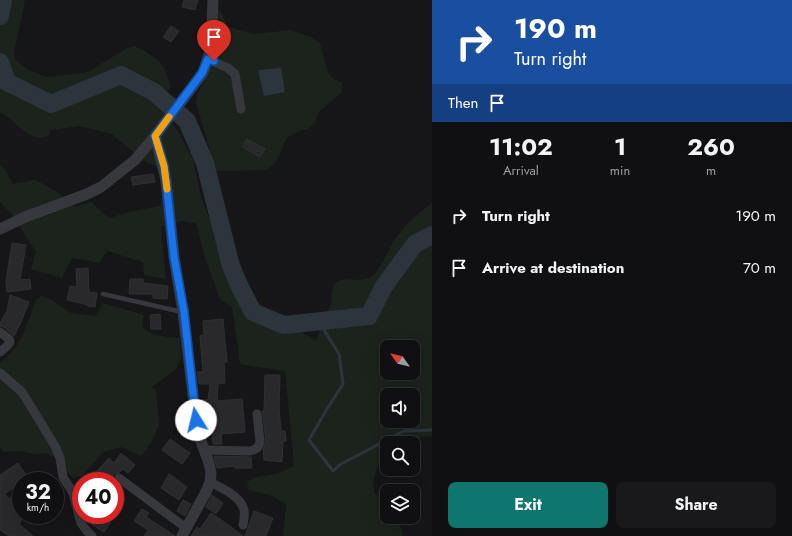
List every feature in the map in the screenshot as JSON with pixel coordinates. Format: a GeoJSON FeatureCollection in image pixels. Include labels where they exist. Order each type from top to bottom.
{"type":"FeatureCollection","features":[{"type":"Feature","properties":{"kind":"street"},"geometry":{"type":"LineString","coordinates":[[0,229],[25,217],[87,194],[100,187],[135,160],[192,88],[202,73],[211,48],[213,0]]}},
{"type":"Feature","properties":{"kind":"street"},"geometry":{"type":"LineString","coordinates":[[208,59],[228,68],[235,74],[241,109]]}},
{"type":"Feature","properties":{"kind":"street"},"geometry":{"type":"LineString","coordinates":[[124,482],[184,532],[207,490],[211,473],[201,441],[193,401],[184,312],[174,257],[165,174],[155,136]]}},
{"type":"Feature","properties":{"kind":"street"},"geometry":{"type":"LineString","coordinates":[[0,332],[9,339],[10,342],[0,352]]}},
{"type":"Feature","properties":{"kind":"street"},"geometry":{"type":"LineString","coordinates":[[0,373],[22,392],[55,446],[60,458],[63,477],[73,493],[81,523],[92,536]]}},
{"type":"Feature","properties":{"kind":"street"},"geometry":{"type":"LineString","coordinates":[[204,450],[254,450],[259,446],[260,441],[257,414]]}},
{"type":"Feature","properties":{"kind":"street"},"geometry":{"type":"LineString","coordinates":[[210,482],[232,494],[239,501],[244,511],[243,526]]}},
{"type":"Feature","properties":{"kind":"lane"},"geometry":{"type":"LineString","coordinates":[[103,294],[184,312]]}},
{"type":"Feature","properties":{"kind":"shaded area"},"geometry":{"type":"Polygon","coordinates":[[[0,0],[24,0],[25,2],[14,52],[15,60],[28,70],[46,77],[83,73],[92,70],[125,49],[134,46],[158,60],[164,68],[171,87],[157,104],[177,130],[193,159],[201,197],[212,225],[217,246],[248,312],[271,327],[290,328],[309,336],[316,341],[325,315],[331,305],[333,288],[337,282],[346,279],[362,280],[372,276],[381,265],[393,242],[401,231],[432,203],[432,436],[420,438],[420,436],[380,436],[380,460],[374,482],[374,493],[380,498],[380,524],[400,524],[403,536],[283,536],[286,504],[273,496],[249,490],[247,482],[255,477],[277,474],[294,466],[285,371],[240,364],[232,307],[220,299],[206,261],[196,223],[181,221],[161,227],[166,279],[144,275],[143,262],[107,251],[99,263],[72,258],[62,278],[31,269],[36,252],[11,213],[0,202],[0,165],[4,168],[13,184],[36,180],[59,193],[75,207],[91,202],[109,218],[160,206],[162,197],[159,170],[156,166],[147,163],[112,134],[80,126],[51,130],[49,136],[36,137],[26,133],[0,112],[0,0]]]}},
{"type":"Feature","properties":{"kind":"shaded area"},"geometry":{"type":"Polygon","coordinates":[[[220,10],[228,27],[254,34],[291,30],[313,38],[320,44],[328,72],[334,79],[342,83],[342,92],[318,113],[315,123],[308,129],[299,131],[287,137],[279,156],[274,164],[267,170],[216,171],[196,103],[198,92],[207,77],[217,34],[214,14],[220,10]]]}},
{"type":"Feature","properties":{"kind":"shaded area"},"geometry":{"type":"Polygon","coordinates":[[[281,68],[285,92],[264,96],[258,70],[281,68]]]}},
{"type":"Feature","properties":{"kind":"shaded area"},"geometry":{"type":"Polygon","coordinates":[[[41,296],[50,299],[71,313],[96,316],[102,303],[144,315],[142,327],[150,332],[160,336],[180,338],[181,356],[177,368],[152,387],[156,390],[159,425],[151,443],[141,456],[121,447],[103,452],[86,472],[72,472],[72,477],[57,459],[46,453],[35,454],[19,451],[3,452],[0,446],[0,362],[7,357],[17,345],[25,330],[36,300],[41,296]]]}},
{"type":"Feature","properties":{"kind":"building"},"geometry":{"type":"Polygon","coordinates":[[[184,0],[198,0],[195,10],[182,7],[184,0]]]}},
{"type":"Feature","properties":{"kind":"building"},"geometry":{"type":"Polygon","coordinates":[[[171,26],[179,31],[171,42],[163,37],[171,26]]]}},
{"type":"Feature","properties":{"kind":"building"},"geometry":{"type":"Polygon","coordinates":[[[247,139],[265,149],[260,157],[243,147],[247,139]]]}},
{"type":"Feature","properties":{"kind":"building"},"geometry":{"type":"Polygon","coordinates":[[[153,174],[155,182],[133,185],[131,177],[153,174]]]}},
{"type":"Feature","properties":{"kind":"building"},"geometry":{"type":"Polygon","coordinates":[[[12,243],[26,245],[20,280],[30,279],[31,289],[7,292],[6,281],[12,243]]]}},
{"type":"Feature","properties":{"kind":"building"},"geometry":{"type":"Polygon","coordinates":[[[88,268],[89,292],[97,293],[95,307],[67,300],[70,286],[77,287],[76,269],[88,268]]]}},
{"type":"Feature","properties":{"kind":"building"},"geometry":{"type":"Polygon","coordinates":[[[130,279],[143,279],[143,283],[168,286],[167,299],[153,298],[153,294],[129,294],[130,279]]]}},
{"type":"Feature","properties":{"kind":"building"},"geometry":{"type":"Polygon","coordinates":[[[10,295],[29,302],[14,336],[4,327],[0,326],[0,323],[7,311],[10,295]]]}},
{"type":"Feature","properties":{"kind":"building"},"geometry":{"type":"Polygon","coordinates":[[[160,314],[161,329],[151,329],[150,315],[160,314]]]}},
{"type":"Feature","properties":{"kind":"building"},"geometry":{"type":"Polygon","coordinates":[[[223,319],[227,362],[224,362],[225,383],[218,384],[217,401],[242,399],[245,432],[221,434],[222,444],[213,444],[212,430],[206,431],[201,400],[208,400],[210,384],[199,384],[197,372],[203,372],[200,336],[204,335],[203,321],[223,319]]]}},
{"type":"Feature","properties":{"kind":"building"},"geometry":{"type":"Polygon","coordinates":[[[265,375],[280,375],[279,408],[281,431],[285,431],[286,441],[283,441],[282,462],[264,460],[263,450],[266,441],[262,411],[264,411],[265,375]]]}},
{"type":"Feature","properties":{"kind":"building"},"geometry":{"type":"Polygon","coordinates":[[[170,439],[190,453],[182,464],[162,450],[170,439]]]}},
{"type":"Feature","properties":{"kind":"building"},"geometry":{"type":"Polygon","coordinates":[[[121,453],[135,465],[128,473],[123,469],[120,472],[96,472],[109,458],[114,463],[121,453]]]}},
{"type":"Feature","properties":{"kind":"building"},"geometry":{"type":"Polygon","coordinates":[[[214,456],[251,457],[252,468],[235,468],[235,466],[217,468],[214,456]]]}},
{"type":"Feature","properties":{"kind":"building"},"geometry":{"type":"Polygon","coordinates":[[[18,463],[24,472],[12,472],[12,489],[4,494],[12,500],[12,524],[19,524],[33,536],[9,536],[0,530],[0,475],[18,463]]]}},
{"type":"Feature","properties":{"kind":"building"},"geometry":{"type":"Polygon","coordinates":[[[169,474],[187,487],[179,500],[161,488],[169,474]]]}},
{"type":"Feature","properties":{"kind":"building"},"geometry":{"type":"Polygon","coordinates":[[[212,495],[223,503],[216,514],[206,507],[212,495]]]}},
{"type":"Feature","properties":{"kind":"building"},"geometry":{"type":"Polygon","coordinates":[[[183,500],[191,504],[185,516],[177,511],[183,500]]]}},
{"type":"Feature","properties":{"kind":"building"},"geometry":{"type":"Polygon","coordinates":[[[142,509],[149,513],[146,517],[175,536],[144,536],[148,530],[134,521],[142,509]]]}},
{"type":"Feature","properties":{"kind":"building"},"geometry":{"type":"Polygon","coordinates":[[[254,511],[273,518],[266,536],[245,536],[254,511]]]}},
{"type":"Feature","properties":{"kind":"building"},"geometry":{"type":"Polygon","coordinates":[[[211,513],[243,536],[191,536],[197,527],[200,529],[211,513]]]}},
{"type":"Feature","properties":{"kind":"building"},"geometry":{"type":"Polygon","coordinates":[[[91,524],[110,524],[104,532],[91,524]]]}},
{"type":"Feature","properties":{"kind":"waterway"},"geometry":{"type":"LineString","coordinates":[[0,16],[3,0]]}},
{"type":"Feature","properties":{"kind":"waterway"},"geometry":{"type":"LineString","coordinates":[[0,62],[7,82],[51,104],[121,75],[154,92],[187,121],[205,163],[231,266],[239,285],[253,312],[284,325],[369,316],[384,286],[415,244],[432,235]]}},
{"type":"Feature","properties":{"kind":"waterway"},"geometry":{"type":"LineString","coordinates":[[319,322],[339,354],[343,384],[309,440],[333,471],[341,464],[404,431],[432,430]]}},
{"type":"Feature","properties":{"kind":"slow traffic"},"geometry":{"type":"LineString","coordinates":[[167,189],[164,166],[155,136],[169,117]]}},
{"type":"Feature","properties":{"kind":"route"},"geometry":{"type":"LineString","coordinates":[[196,420],[184,312],[174,257],[164,166],[155,136],[192,88],[202,73],[208,59],[214,61]]}}]}
